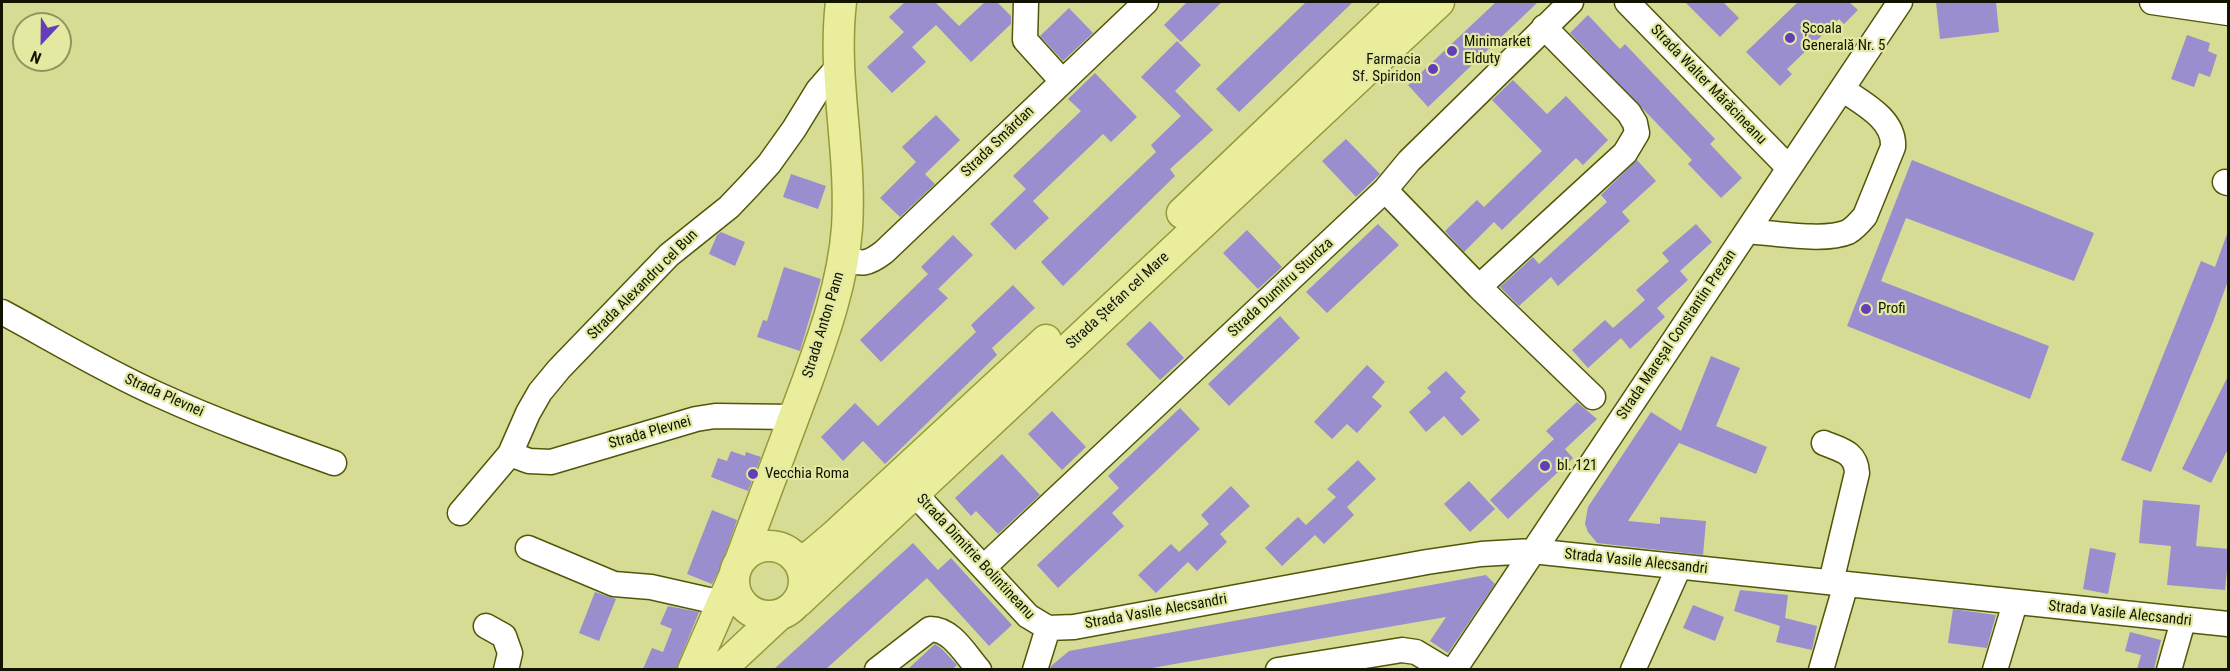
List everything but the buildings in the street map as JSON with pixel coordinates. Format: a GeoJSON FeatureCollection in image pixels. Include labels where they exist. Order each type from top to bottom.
{"type":"FeatureCollection","features":[{"type":"Feature","properties":{"kind":"main road","name":"Strada Anton Pann"},"geometry":{"type":"LineString","coordinates":[[737,568],[828,319],[843,259],[847,229],[848,173],[838,67],[837,33],[841,2]]}},
{"type":"Feature","properties":{"kind":"main road","name":"Strada Ștefan cel Mare"},"geometry":{"type":"LineString","coordinates":[[720,669],[788,608],[907,485],[1134,259],[1403,2]]}},
{"type":"Feature","properties":{"kind":"main road","name":"Strada Ștefan cel Mare"},"geometry":{"type":"LineString","coordinates":[[799,563],[907,485],[1439,2]]}},
{"type":"Feature","properties":{"kind":"main road","name":"Strada Anton Pann"},"geometry":{"type":"LineString","coordinates":[[764,498],[772,546]]}},
{"type":"Feature","properties":{"kind":"main road"},"geometry":{"type":"LineString","coordinates":[[693,669],[737,568],[748,552],[759,547],[772,546],[783,549],[792,554],[799,563],[804,582],[788,608],[767,616],[756,614],[738,599],[734,588],[737,568]]}},
{"type":"Feature","properties":{"kind":"street"},"geometry":{"type":"LineString","coordinates":[[1026,2],[1025,40],[1062,81]]}},
{"type":"Feature","properties":{"kind":"street","name":"Strada Smârdan"},"geometry":{"type":"LineString","coordinates":[[843,259],[862,264],[872,261],[884,252],[1146,2]]}},
{"type":"Feature","properties":{"kind":"street","name":"Strada Dumitru Sturdza"},"geometry":{"type":"LineString","coordinates":[[984,567],[1385,190],[1409,162],[1571,2]]}},
{"type":"Feature","properties":{"kind":"street","name":"Strada Walter Mărăcineanu"},"geometry":{"type":"LineString","coordinates":[[1627,2],[1789,168]]}},
{"type":"Feature","properties":{"kind":"street","name":"Strada Mareșal Constantin Prezan"},"geometry":{"type":"LineString","coordinates":[[1454,669],[1900,2]]}},
{"type":"Feature","properties":{"kind":"street"},"geometry":{"type":"LineString","coordinates":[[2152,2],[2229,13]]}},
{"type":"Feature","properties":{"kind":"street"},"geometry":{"type":"LineString","coordinates":[[1479,287],[1625,153],[1637,133],[1635,123],[1629,113],[1544,27]]}},
{"type":"Feature","properties":{"kind":"street","name":"Strada Alexandru cel Bun"},"geometry":{"type":"LineString","coordinates":[[460,513],[510,453],[540,392],[559,369],[669,255],[729,207],[749,186],[769,164],[818,90],[838,67]]}},
{"type":"Feature","properties":{"kind":"street"},"geometry":{"type":"LineString","coordinates":[[1747,231],[1821,237],[1848,232],[1865,216],[1893,147],[1893,138],[1884,120],[1842,89]]}},
{"type":"Feature","properties":{"kind":"street"},"geometry":{"type":"LineString","coordinates":[[1385,190],[1479,287],[1593,397]]}},
{"type":"Feature","properties":{"kind":"street","name":"Strada Plevnei"},"geometry":{"type":"LineString","coordinates":[[2,312],[117,375],[159,395],[221,422],[334,463]]}},
{"type":"Feature","properties":{"kind":"street","name":"Strada Plevnei"},"geometry":{"type":"LineString","coordinates":[[510,453],[529,460],[551,462],[696,419],[716,416],[794,417]]}},
{"type":"Feature","properties":{"kind":"street"},"geometry":{"type":"LineString","coordinates":[[1821,669],[1839,583],[1857,473],[1856,463],[1847,453],[1824,443]]}},
{"type":"Feature","properties":{"kind":"street","name":"Strada Dimitrie Bolintineanu"},"geometry":{"type":"LineString","coordinates":[[907,485],[1028,616],[1048,628],[1035,669]]}},
{"type":"Feature","properties":{"kind":"street"},"geometry":{"type":"LineString","coordinates":[[528,548],[614,584],[651,587],[722,603]]}},
{"type":"Feature","properties":{"kind":"street","name":"Strada Vasile Alecsandri"},"geometry":{"type":"LineString","coordinates":[[1048,628],[1074,627],[1416,564],[1492,553],[1532,551],[2183,621],[2229,624]]}},
{"type":"Feature","properties":{"kind":"street"},"geometry":{"type":"LineString","coordinates":[[1634,669],[1679,567]]}},
{"type":"Feature","properties":{"kind":"street"},"geometry":{"type":"LineString","coordinates":[[1995,669],[2015,603]]}},
{"type":"Feature","properties":{"kind":"street"},"geometry":{"type":"LineString","coordinates":[[2169,669],[2183,621]]}},
{"type":"Feature","properties":{"kind":"street"},"geometry":{"type":"LineString","coordinates":[[486,626],[504,636],[510,652],[506,669]]}},
{"type":"Feature","properties":{"kind":"street"},"geometry":{"type":"LineString","coordinates":[[877,669],[930,629],[939,629],[948,634],[979,669]]}},
{"type":"Feature","properties":{"kind":"street"},"geometry":{"type":"LineString","coordinates":[[1278,669],[1402,650],[1422,654],[1446,669]]}},
{"type":"Feature","properties":{"kind":"place","name":"Școala Generală Nr. 5"},"geometry":{"type":"Point","coordinates":[1790,38]}},
{"type":"Feature","properties":{"kind":"place","name":"Minimarket Elduty"},"geometry":{"type":"Point","coordinates":[1452,51]}},
{"type":"Feature","properties":{"kind":"place","name":"Farmacia Sf. Spiridon"},"geometry":{"type":"Point","coordinates":[1433,69]}},
{"type":"Feature","properties":{"kind":"place","name":"Profi"},"geometry":{"type":"Point","coordinates":[1866,309]}},
{"type":"Feature","properties":{"kind":"place","name":"bl. 121"},"geometry":{"type":"Point","coordinates":[1545,466]}},
{"type":"Feature","properties":{"kind":"place","name":"Vecchia Roma"},"geometry":{"type":"Point","coordinates":[753,474]}}]}
